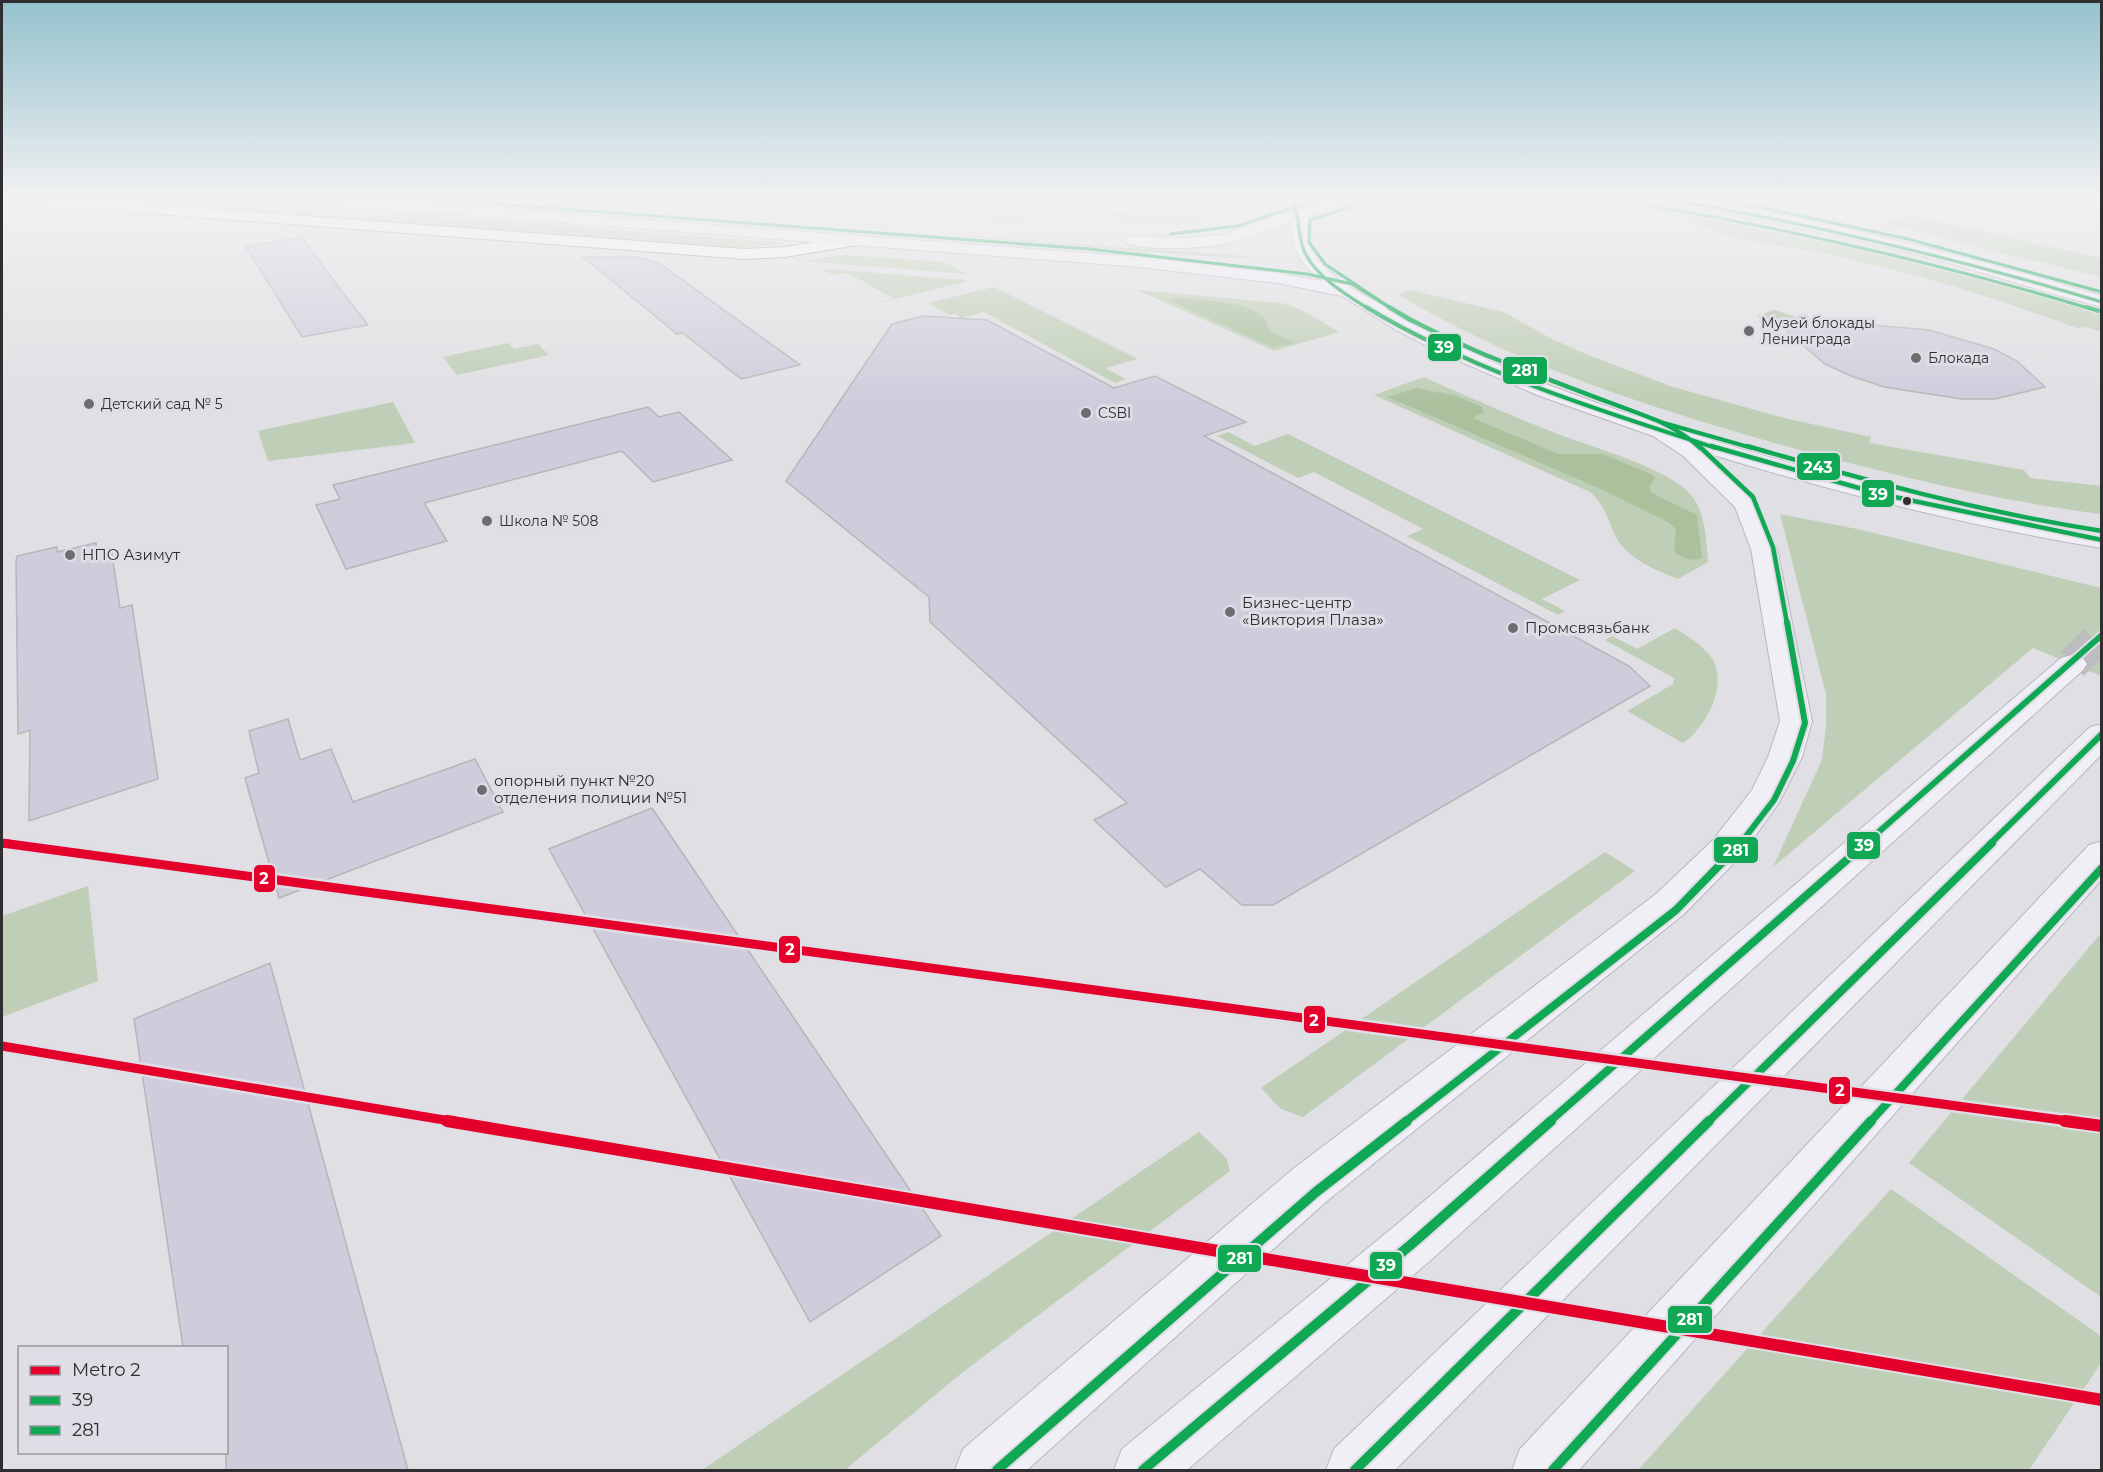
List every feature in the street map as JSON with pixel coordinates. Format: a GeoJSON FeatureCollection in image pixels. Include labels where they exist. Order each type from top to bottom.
{"type":"FeatureCollection","features":[{"type":"Feature","properties":{"kind":"main road"},"geometry":{"type":"LineString","coordinates":[[1165,266],[1277,278],[1349,292]]}},
{"type":"Feature","properties":{"kind":"main road"},"geometry":{"type":"LineString","coordinates":[[1315,266],[1349,292],[1406,328],[1481,363],[1661,432],[1909,502],[2048,532],[2102,540]]}},
{"type":"Feature","properties":{"kind":"main road"},"geometry":{"type":"LineString","coordinates":[[1972,266],[2102,302]]}},
{"type":"Feature","properties":{"kind":"main road"},"geometry":{"type":"LineString","coordinates":[[2025,279],[2102,288]]}},
{"type":"Feature","properties":{"kind":"main road"},"geometry":{"type":"LineString","coordinates":[[984,1470],[1310,1185],[1670,904],[1726,849],[1767,795],[1785,757],[1796,721],[1764,549],[1747,504],[1703,460],[1661,432]]}},
{"type":"Feature","properties":{"kind":"main road"},"geometry":{"type":"LineString","coordinates":[[1143,1470],[1414,1242],[2072,664]]}},
{"type":"Feature","properties":{"kind":"main road"},"geometry":{"type":"LineString","coordinates":[[1355,1470],[2102,734]]}},
{"type":"Feature","properties":{"kind":"main road"},"geometry":{"type":"LineString","coordinates":[[1542,1470],[2102,854]]}},
{"type":"Feature","properties":{"kind":"green space"},"geometry":{"type":"Polygon","coordinates":[[[863,266],[951,266],[967,274],[863,266]]]}},
{"type":"Feature","properties":{"kind":"green space"},"geometry":{"type":"Polygon","coordinates":[[[1876,266],[1936,266],[2049,298],[2101,315],[2101,332],[2088,327],[2077,328],[2001,301],[1876,266]]]}},
{"type":"Feature","properties":{"kind":"green space"},"geometry":{"type":"Polygon","coordinates":[[[2055,266],[2101,266],[2101,277],[2055,266]]]}},
{"type":"Feature","properties":{"kind":"green space"},"geometry":{"type":"Polygon","coordinates":[[[822,270],[968,281],[881,302],[893,298],[848,273],[834,275],[822,270]]]}},
{"type":"Feature","properties":{"kind":"green space"},"geometry":{"type":"Polygon","coordinates":[[[994,287],[1138,359],[1105,368],[1126,379],[1115,383],[984,312],[961,318],[955,314],[949,315],[928,303],[994,287]]]}},
{"type":"Feature","properties":{"kind":"green space"},"geometry":{"type":"Polygon","coordinates":[[[1137,290],[1281,303],[1300,309],[1339,332],[1274,351],[1137,290]]]}},
{"type":"Feature","properties":{"kind":"green space"},"geometry":{"type":"Polygon","coordinates":[[[1409,290],[1504,312],[1550,338],[1588,355],[1670,386],[1784,418],[1871,437],[1869,443],[2024,470],[2030,478],[2101,486],[2101,514],[2019,501],[1898,475],[1778,444],[1680,415],[1584,382],[1489,343],[1399,295],[1409,290]]]}},
{"type":"Feature","properties":{"kind":"green space"},"geometry":{"type":"Polygon","coordinates":[[[1177,298],[1224,302],[1248,308],[1265,319],[1271,332],[1295,343],[1272,347],[1168,300],[1177,298]]]}},
{"type":"Feature","properties":{"kind":"green space"},"geometry":{"type":"Polygon","coordinates":[[[1774,310],[1803,319],[1787,325],[1757,316],[1774,310]]]}},
{"type":"Feature","properties":{"kind":"green space"},"geometry":{"type":"Polygon","coordinates":[[[508,343],[514,349],[538,344],[549,355],[457,375],[443,357],[508,343]]]}},
{"type":"Feature","properties":{"kind":"green space"},"geometry":{"type":"Polygon","coordinates":[[[1424,377],[1518,418],[1628,459],[1668,477],[1684,488],[1698,506],[1705,529],[1708,562],[1678,579],[1652,568],[1635,558],[1621,545],[1603,508],[1590,492],[1374,395],[1424,377]]]}},
{"type":"Feature","properties":{"kind":"green space"},"geometry":{"type":"Polygon","coordinates":[[[1416,388],[1457,396],[1482,407],[1483,412],[1473,418],[1558,454],[1603,454],[1653,475],[1655,478],[1649,488],[1652,493],[1697,515],[1702,558],[1687,559],[1674,552],[1676,529],[1668,522],[1603,490],[1388,397],[1416,388]]]}},
{"type":"Feature","properties":{"kind":"green space"},"geometry":{"type":"Polygon","coordinates":[[[393,402],[415,443],[268,461],[258,431],[393,402]]]}},
{"type":"Feature","properties":{"kind":"green space"},"geometry":{"type":"Polygon","coordinates":[[[1228,432],[1255,446],[1288,434],[1580,580],[1542,599],[1565,611],[1558,615],[1407,536],[1423,529],[1314,472],[1298,478],[1217,436],[1228,432]]]}},
{"type":"Feature","properties":{"kind":"green space"},"geometry":{"type":"Polygon","coordinates":[[[1780,514],[1857,529],[2101,588],[2101,676],[2033,648],[1773,867],[1822,760],[1826,726],[1826,694],[1780,514]]]}},
{"type":"Feature","properties":{"kind":"green space"},"geometry":{"type":"Polygon","coordinates":[[[1675,628],[1708,653],[1715,664],[1718,676],[1714,702],[1708,715],[1692,736],[1683,743],[1627,711],[1673,684],[1674,678],[1605,640],[1612,636],[1637,649],[1675,628]]]}},
{"type":"Feature","properties":{"kind":"green space"},"geometry":{"type":"Polygon","coordinates":[[[1605,852],[1635,871],[1303,1117],[1281,1109],[1261,1088],[1605,852]]]}},
{"type":"Feature","properties":{"kind":"green space"},"geometry":{"type":"Polygon","coordinates":[[[88,886],[98,981],[2,1017],[2,916],[88,886]]]}},
{"type":"Feature","properties":{"kind":"green space"},"geometry":{"type":"Polygon","coordinates":[[[2101,933],[2101,1297],[1909,1163],[2101,933]]]}},
{"type":"Feature","properties":{"kind":"green space"},"geometry":{"type":"Polygon","coordinates":[[[1199,1132],[1226,1158],[1230,1171],[963,1372],[845,1470],[702,1470],[1199,1132]]]}},
{"type":"Feature","properties":{"kind":"green space"},"geometry":{"type":"Polygon","coordinates":[[[1891,1189],[2101,1336],[2101,1363],[2029,1470],[1638,1470],[1891,1189]]]}},
{"type":"Feature","properties":{"kind":"building"},"geometry":{"type":"Polygon","coordinates":[[[258,266],[323,266],[368,325],[302,337],[258,266]]]}},
{"type":"Feature","properties":{"kind":"building"},"geometry":{"type":"Polygon","coordinates":[[[594,266],[663,266],[800,365],[741,379],[683,333],[677,334],[594,266]]]}},
{"type":"Feature","properties":{"kind":"building","name":"Бизнес-центр «Виктория Плаза»"},"geometry":{"type":"Polygon","coordinates":[[[923,316],[987,320],[1114,388],[1155,376],[1246,422],[1204,436],[1629,666],[1650,686],[1273,905],[1242,905],[1200,869],[1166,887],[1094,820],[1127,803],[930,622],[929,597],[786,481],[892,324],[923,316]]]}},
{"type":"Feature","properties":{"kind":"building"},"geometry":{"type":"Polygon","coordinates":[[[1861,324],[1929,330],[1994,349],[2017,361],[2045,387],[1995,399],[1962,399],[1884,387],[1825,364],[1783,328],[1861,324]]]}},
{"type":"Feature","properties":{"kind":"building"},"geometry":{"type":"Polygon","coordinates":[[[648,407],[659,417],[679,412],[732,460],[653,482],[622,451],[424,503],[447,541],[346,569],[316,505],[340,499],[333,485],[648,407]]]}},
{"type":"Feature","properties":{"kind":"building"},"geometry":{"type":"Polygon","coordinates":[[[96,543],[97,551],[111,548],[120,608],[132,605],[158,779],[29,821],[30,730],[18,734],[17,556],[57,547],[57,552],[96,543]]]}},
{"type":"Feature","properties":{"kind":"building"},"geometry":{"type":"Polygon","coordinates":[[[288,719],[300,760],[331,749],[353,802],[475,759],[503,812],[279,898],[245,778],[259,773],[249,731],[288,719]]]}},
{"type":"Feature","properties":{"kind":"building"},"geometry":{"type":"Polygon","coordinates":[[[652,808],[941,1236],[810,1322],[549,849],[652,808]]]}},
{"type":"Feature","properties":{"kind":"building"},"geometry":{"type":"Polygon","coordinates":[[[270,963],[408,1470],[226,1470],[228,1346],[183,1346],[134,1019],[270,963]]]}},
{"type":"Feature","properties":{"kind":"tunnel"},"geometry":{"type":"LineString","coordinates":[[2072,664],[2102,635]]}},
{"type":"Feature","properties":{"kind":"metro line","name":"2"},"geometry":{"type":"LineString","coordinates":[[2,843],[2102,1126]]}},
{"type":"Feature","properties":{"kind":"metro line","name":"2"},"geometry":{"type":"LineString","coordinates":[[2,1046],[2102,1400]]}},
{"type":"Feature","properties":{"kind":"transit line","name":"243"},"geometry":{"type":"LineString","coordinates":[[1235,266],[1307,274],[1352,284],[1410,320],[1485,355],[1664,423],[1911,493],[2050,523],[2102,531]]}},
{"type":"Feature","properties":{"kind":"transit line","name":"39"},"geometry":{"type":"LineString","coordinates":[[1314,266],[1359,303],[1412,333],[1521,379],[1663,431],[1807,475],[1880,494],[2027,527],[2102,540]]}},
{"type":"Feature","properties":{"kind":"transit line","name":"281"},"geometry":{"type":"LineString","coordinates":[[997,1470],[1316,1192],[1676,910],[1732,855],[1774,800],[1793,761],[1805,723],[1773,547],[1753,497],[1695,443],[1665,424],[1485,355],[1410,320],[1327,266]]}},
{"type":"Feature","properties":{"kind":"transit line","name":"281"},"geometry":{"type":"LineString","coordinates":[[1939,266],[2099,311]]}},
{"type":"Feature","properties":{"kind":"transit line","name":"39"},"geometry":{"type":"LineString","coordinates":[[1975,266],[2102,302]]}},
{"type":"Feature","properties":{"kind":"transit line","name":"243"},"geometry":{"type":"LineString","coordinates":[[2011,266],[2102,292]]}},
{"type":"Feature","properties":{"kind":"transit line","name":"39"},"geometry":{"type":"LineString","coordinates":[[1143,1470],[1414,1242],[2102,635]]}},
{"type":"Feature","properties":{"kind":"transit line","name":"39"},"geometry":{"type":"LineString","coordinates":[[1355,1470],[2102,734]]}},
{"type":"Feature","properties":{"kind":"transit line","name":"281"},"geometry":{"type":"LineString","coordinates":[[1553,1470],[2102,868]]}},
{"type":"Feature","properties":{"kind":"place","name":"Музей блокады Ленинграда"},"geometry":{"type":"Point","coordinates":[1749,331]}},
{"type":"Feature","properties":{"kind":"place","name":"Блокада"},"geometry":{"type":"Point","coordinates":[1916,358]}},
{"type":"Feature","properties":{"kind":"place","name":"Детский сад № 5"},"geometry":{"type":"Point","coordinates":[89,404]}},
{"type":"Feature","properties":{"kind":"place","name":"CSBI"},"geometry":{"type":"Point","coordinates":[1086,413]}},
{"type":"Feature","properties":{"kind":"place","name":"Школа № 508"},"geometry":{"type":"Point","coordinates":[487,521]}},
{"type":"Feature","properties":{"kind":"place","name":"НПО Азимут"},"geometry":{"type":"Point","coordinates":[70,555]}},
{"type":"Feature","properties":{"kind":"place","name":"Бизнес-центр «Виктория Плаза»"},"geometry":{"type":"Point","coordinates":[1230,612]}},
{"type":"Feature","properties":{"kind":"place","name":"Промсвязьбанк"},"geometry":{"type":"Point","coordinates":[1513,628]}},
{"type":"Feature","properties":{"kind":"place","name":"опорный пункт №20 отделения полиции №51"},"geometry":{"type":"Point","coordinates":[482,790]}}]}
